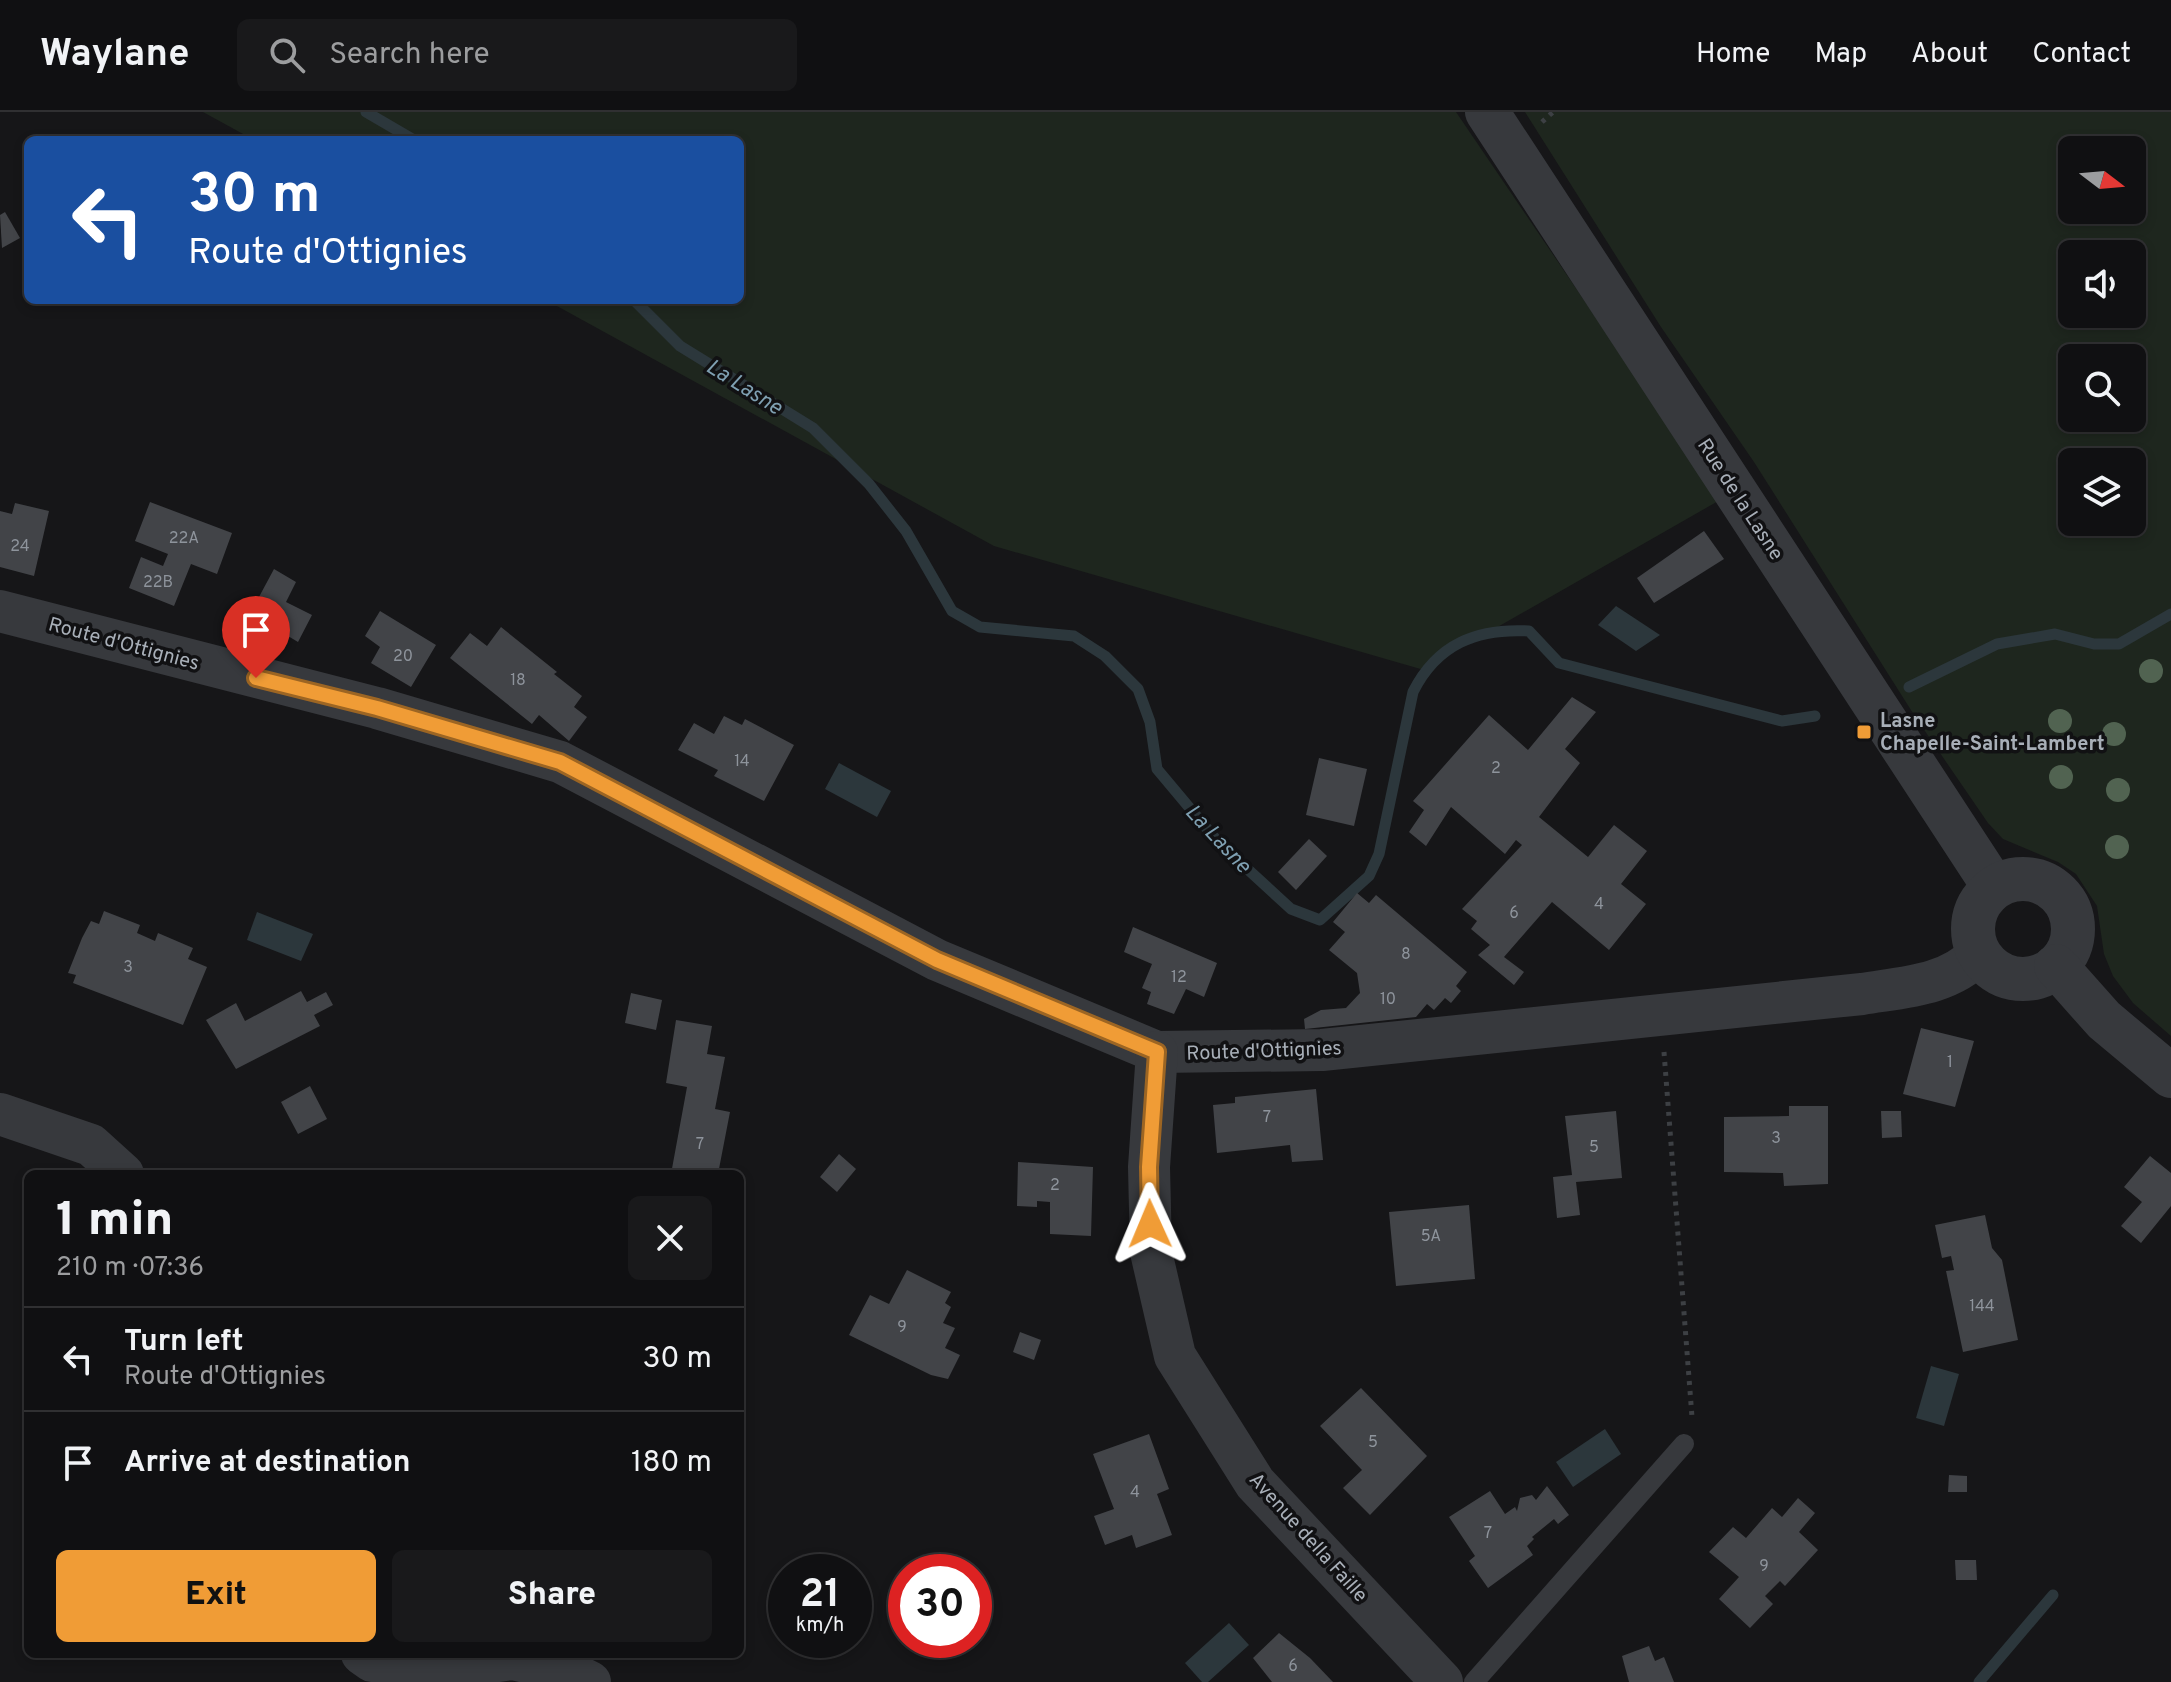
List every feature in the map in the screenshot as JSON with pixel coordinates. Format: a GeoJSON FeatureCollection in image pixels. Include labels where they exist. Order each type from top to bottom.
{"type":"FeatureCollection","features":[{"type":"Feature","properties":{"kind":"street","name":"Rue de la Lasne"},"geometry":{"type":"LineString","coordinates":[[1487,112],[1994,887]]}},
{"type":"Feature","properties":{"kind":"street","name":"Route d'Ottignies"},"geometry":{"type":"LineString","coordinates":[[0,611],[377,708],[560,762],[937,960],[1157,1052],[1322,1050],[1933,983],[1963,970],[1979,954]]}},
{"type":"Feature","properties":{"kind":"street"},"geometry":{"type":"LineString","coordinates":[[2026,878],[2039,880],[2061,895],[2071,912],[2073,931],[2068,950],[2056,966],[2040,976],[2013,978],[1990,967],[1979,954],[1972,926],[1975,912],[1982,898],[1994,887],[2026,878]]}},
{"type":"Feature","properties":{"kind":"street"},"geometry":{"type":"LineString","coordinates":[[2056,966],[2104,1020],[2171,1076]]}},
{"type":"Feature","properties":{"kind":"street","name":"Avenue della Faille"},"geometry":{"type":"LineString","coordinates":[[1157,1052],[1149,1167],[1151,1252],[1175,1356],[1255,1483],[1442,1682]]}},
{"type":"Feature","properties":{"kind":"street"},"geometry":{"type":"LineString","coordinates":[[0,1114],[91,1145],[119,1170]]}},
{"type":"Feature","properties":{"kind":"street"},"geometry":{"type":"LineString","coordinates":[[368,1658],[443,1669],[512,1659],[568,1671],[590,1682]]}},
{"type":"Feature","properties":{"kind":"lane"},"geometry":{"type":"LineString","coordinates":[[1474,1682],[1684,1444]]}},
{"type":"Feature","properties":{"kind":"path"},"geometry":{"type":"LineString","coordinates":[[1661,1012],[1693,1427],[1684,1444]]}},
{"type":"Feature","properties":{"kind":"shaded area"},"geometry":{"type":"Polygon","coordinates":[[[203,112],[1456,112],[1720,500],[1494,629],[1456,645],[1424,670],[994,546],[553,304],[744,304],[744,136],[247,136],[203,112]]]}},
{"type":"Feature","properties":{"kind":"shaded area"},"geometry":{"type":"Polygon","coordinates":[[[1525,112],[2171,112],[2171,1036],[2133,1003],[2113,976],[2104,954],[2097,906],[2076,874],[2058,862],[2003,839],[1988,823],[1916,718],[1754,462],[1661,327],[1525,112]]]}},
{"type":"Feature","properties":{"kind":"shaded area"},"geometry":{"type":"Polygon","coordinates":[[[1616,606],[1660,635],[1636,651],[1598,625],[1616,606]]]}},
{"type":"Feature","properties":{"kind":"shaded area"},"geometry":{"type":"Polygon","coordinates":[[[839,763],[891,791],[877,817],[825,789],[839,763]]]}},
{"type":"Feature","properties":{"kind":"shaded area"},"geometry":{"type":"Polygon","coordinates":[[[257,912],[313,934],[301,961],[247,940],[257,912]]]}},
{"type":"Feature","properties":{"kind":"shaded area"},"geometry":{"type":"Polygon","coordinates":[[[1931,1366],[1959,1374],[1944,1426],[1916,1418],[1931,1366]]]}},
{"type":"Feature","properties":{"kind":"shaded area"},"geometry":{"type":"Polygon","coordinates":[[[1605,1429],[1621,1454],[1573,1487],[1556,1462],[1605,1429]]]}},
{"type":"Feature","properties":{"kind":"shaded area"},"geometry":{"type":"Polygon","coordinates":[[[1229,1623],[1249,1645],[1208,1682],[1202,1682],[1185,1663],[1229,1623]]]}},
{"type":"Feature","properties":{"kind":"building"},"geometry":{"type":"Polygon","coordinates":[[[5,212],[20,238],[2,248],[0,215],[5,212]]]}},
{"type":"Feature","properties":{"kind":"building"},"geometry":{"type":"Polygon","coordinates":[[[150,502],[232,533],[217,574],[191,564],[174,606],[129,588],[141,557],[163,566],[168,554],[135,541],[150,502]]]}},
{"type":"Feature","properties":{"kind":"building"},"geometry":{"type":"Polygon","coordinates":[[[15,503],[49,511],[34,576],[0,567],[0,511],[12,514],[15,503]]]}},
{"type":"Feature","properties":{"kind":"building"},"geometry":{"type":"Polygon","coordinates":[[[1704,531],[1724,559],[1654,603],[1637,578],[1704,531]]]}},
{"type":"Feature","properties":{"kind":"building"},"geometry":{"type":"Polygon","coordinates":[[[274,569],[296,582],[286,602],[312,615],[298,642],[278,630],[266,652],[238,636],[274,569]]]}},
{"type":"Feature","properties":{"kind":"building"},"geometry":{"type":"Polygon","coordinates":[[[380,611],[436,645],[411,687],[371,663],[380,647],[365,636],[380,611]]]}},
{"type":"Feature","properties":{"kind":"building"},"geometry":{"type":"Polygon","coordinates":[[[501,627],[582,696],[574,707],[587,717],[569,741],[539,715],[532,724],[450,658],[470,633],[487,646],[501,627]]]}},
{"type":"Feature","properties":{"kind":"building"},"geometry":{"type":"Polygon","coordinates":[[[1572,697],[1596,712],[1565,749],[1580,763],[1539,817],[1588,857],[1614,825],[1647,851],[1621,884],[1646,904],[1609,950],[1552,902],[1504,957],[1524,972],[1514,985],[1478,955],[1490,945],[1471,929],[1477,921],[1462,909],[1522,845],[1516,840],[1505,854],[1451,807],[1426,846],[1409,832],[1424,810],[1413,801],[1489,715],[1528,750],[1572,697]]]}},
{"type":"Feature","properties":{"kind":"building"},"geometry":{"type":"Polygon","coordinates":[[[724,716],[742,725],[745,719],[794,745],[764,801],[714,776],[718,770],[678,750],[694,723],[714,734],[724,716]]]}},
{"type":"Feature","properties":{"kind":"building"},"geometry":{"type":"Polygon","coordinates":[[[1319,758],[1367,769],[1354,826],[1306,815],[1319,758]]]}},
{"type":"Feature","properties":{"kind":"building"},"geometry":{"type":"Polygon","coordinates":[[[1309,839],[1327,856],[1296,890],[1278,872],[1309,839]]]}},
{"type":"Feature","properties":{"kind":"building"},"geometry":{"type":"Polygon","coordinates":[[[1357,893],[1369,903],[1376,895],[1467,972],[1456,986],[1461,991],[1451,1003],[1445,998],[1434,1010],[1427,1004],[1416,1017],[1305,1029],[1304,1019],[1321,1010],[1346,1008],[1360,993],[1357,973],[1329,950],[1345,932],[1333,922],[1357,893]]]}},
{"type":"Feature","properties":{"kind":"building"},"geometry":{"type":"Polygon","coordinates":[[[104,911],[140,925],[137,933],[155,941],[158,933],[193,948],[188,959],[207,967],[183,1025],[73,983],[76,975],[68,973],[82,938],[91,921],[99,924],[104,911]]]}},
{"type":"Feature","properties":{"kind":"building"},"geometry":{"type":"Polygon","coordinates":[[[1133,927],[1217,963],[1204,997],[1186,989],[1174,1014],[1147,1004],[1151,992],[1142,988],[1152,964],[1124,952],[1133,927]]]}},
{"type":"Feature","properties":{"kind":"building"},"geometry":{"type":"Polygon","coordinates":[[[301,991],[307,1002],[326,992],[333,1005],[314,1015],[320,1026],[236,1069],[206,1020],[236,1003],[245,1021],[301,991]]]}},
{"type":"Feature","properties":{"kind":"building"},"geometry":{"type":"Polygon","coordinates":[[[631,993],[662,1000],[656,1030],[625,1023],[631,993]]]}},
{"type":"Feature","properties":{"kind":"building"},"geometry":{"type":"Polygon","coordinates":[[[676,1020],[712,1026],[707,1054],[725,1057],[715,1109],[730,1112],[719,1170],[672,1170],[687,1087],[666,1083],[676,1020]]]}},
{"type":"Feature","properties":{"kind":"building"},"geometry":{"type":"Polygon","coordinates":[[[1921,1028],[1974,1041],[1955,1107],[1903,1094],[1921,1028]]]}},
{"type":"Feature","properties":{"kind":"building"},"geometry":{"type":"Polygon","coordinates":[[[310,1086],[327,1119],[298,1134],[281,1102],[310,1086]]]}},
{"type":"Feature","properties":{"kind":"building"},"geometry":{"type":"Polygon","coordinates":[[[1316,1089],[1323,1160],[1292,1162],[1290,1145],[1217,1153],[1213,1105],[1235,1103],[1235,1097],[1316,1089]]]}},
{"type":"Feature","properties":{"kind":"building"},"geometry":{"type":"Polygon","coordinates":[[[1789,1106],[1828,1106],[1828,1184],[1784,1186],[1783,1173],[1724,1172],[1724,1117],[1789,1116],[1789,1106]]]}},
{"type":"Feature","properties":{"kind":"building"},"geometry":{"type":"Polygon","coordinates":[[[1616,1111],[1622,1178],[1576,1182],[1580,1215],[1557,1218],[1553,1177],[1572,1175],[1565,1116],[1616,1111]]]}},
{"type":"Feature","properties":{"kind":"building"},"geometry":{"type":"Polygon","coordinates":[[[1881,1111],[1901,1111],[1902,1137],[1882,1138],[1881,1111]]]}},
{"type":"Feature","properties":{"kind":"building"},"geometry":{"type":"Polygon","coordinates":[[[839,1154],[856,1169],[837,1192],[820,1177],[839,1154]]]}},
{"type":"Feature","properties":{"kind":"building"},"geometry":{"type":"Polygon","coordinates":[[[2150,1156],[2171,1173],[2171,1206],[2141,1243],[2121,1226],[2142,1202],[2124,1187],[2150,1156]]]}},
{"type":"Feature","properties":{"kind":"building"},"geometry":{"type":"Polygon","coordinates":[[[1018,1162],[1093,1167],[1091,1236],[1050,1234],[1050,1202],[1037,1201],[1037,1207],[1017,1206],[1018,1162]]]}},
{"type":"Feature","properties":{"kind":"building"},"geometry":{"type":"Polygon","coordinates":[[[1469,1205],[1475,1279],[1396,1286],[1389,1212],[1469,1205]]]}},
{"type":"Feature","properties":{"kind":"building"},"geometry":{"type":"Polygon","coordinates":[[[1985,1215],[1992,1248],[2002,1260],[2018,1340],[1963,1352],[1946,1271],[1954,1270],[1951,1256],[1942,1258],[1935,1225],[1985,1215]]]}},
{"type":"Feature","properties":{"kind":"building"},"geometry":{"type":"Polygon","coordinates":[[[907,1270],[951,1292],[945,1303],[951,1307],[943,1323],[955,1328],[945,1348],[960,1355],[948,1379],[931,1375],[849,1335],[870,1295],[889,1304],[907,1270]]]}},
{"type":"Feature","properties":{"kind":"building"},"geometry":{"type":"Polygon","coordinates":[[[1020,1332],[1041,1340],[1034,1360],[1013,1352],[1020,1332]]]}},
{"type":"Feature","properties":{"kind":"building"},"geometry":{"type":"Polygon","coordinates":[[[1361,1388],[1427,1456],[1370,1515],[1343,1488],[1362,1470],[1320,1426],[1361,1388]]]}},
{"type":"Feature","properties":{"kind":"building"},"geometry":{"type":"Polygon","coordinates":[[[1149,1434],[1169,1489],[1157,1494],[1172,1535],[1136,1548],[1132,1535],[1105,1545],[1094,1516],[1114,1509],[1093,1454],[1149,1434]]]}},
{"type":"Feature","properties":{"kind":"building"},"geometry":{"type":"Polygon","coordinates":[[[1949,1475],[1967,1476],[1967,1492],[1948,1492],[1949,1475]]]}},
{"type":"Feature","properties":{"kind":"building"},"geometry":{"type":"Polygon","coordinates":[[[1547,1486],[1569,1515],[1558,1524],[1554,1519],[1532,1537],[1534,1539],[1527,1546],[1533,1555],[1488,1588],[1469,1561],[1475,1556],[1449,1517],[1490,1491],[1505,1514],[1515,1507],[1517,1511],[1520,1498],[1532,1495],[1536,1500],[1547,1486]]]}},
{"type":"Feature","properties":{"kind":"building"},"geometry":{"type":"Polygon","coordinates":[[[1798,1498],[1815,1513],[1799,1532],[1818,1550],[1785,1586],[1780,1581],[1765,1596],[1773,1604],[1750,1628],[1719,1599],[1739,1577],[1709,1552],[1733,1527],[1746,1538],[1772,1508],[1782,1517],[1798,1498]]]}},
{"type":"Feature","properties":{"kind":"building"},"geometry":{"type":"Polygon","coordinates":[[[1955,1560],[1976,1560],[1977,1580],[1956,1580],[1955,1560]]]}},
{"type":"Feature","properties":{"kind":"building"},"geometry":{"type":"Polygon","coordinates":[[[1279,1633],[1333,1682],[1272,1682],[1253,1658],[1279,1633]]]}},
{"type":"Feature","properties":{"kind":"building"},"geometry":{"type":"Polygon","coordinates":[[[1649,1646],[1655,1661],[1664,1657],[1674,1682],[1629,1682],[1622,1656],[1649,1646]]]}},
{"type":"Feature","properties":{"kind":"waterway","name":"La Lasne"},"geometry":{"type":"LineString","coordinates":[[366,112],[407,136]]}},
{"type":"Feature","properties":{"kind":"waterway","name":"La Lasne"},"geometry":{"type":"LineString","coordinates":[[638,304],[680,346],[813,428],[869,484],[906,531],[952,611],[980,627],[1074,636],[1105,656],[1138,689],[1150,722],[1157,769],[1219,843],[1291,909],[1320,920],[1369,876],[1379,854],[1413,692],[1434,662],[1460,642],[1492,633],[1529,631],[1559,663],[1782,721],[1815,716]]}},
{"type":"Feature","properties":{"kind":"waterway","name":"La Lasne"},"geometry":{"type":"LineString","coordinates":[[1909,687],[1997,644],[2055,634],[2094,644],[2119,644],[2171,614]]}},
{"type":"Feature","properties":{"kind":"waterway"},"geometry":{"type":"LineString","coordinates":[[1979,1682],[2053,1595]]}},
{"type":"Feature","properties":{"kind":"place","name":"Lasne Chapelle-Saint-Lambert"},"geometry":{"type":"Point","coordinates":[1864,732]}},
{"type":"Feature","properties":{"kind":"route"},"geometry":{"type":"LineString","coordinates":[[256,678],[377,708],[560,762],[937,960],[1157,1052],[1149,1167],[1150,1224]]}}]}
